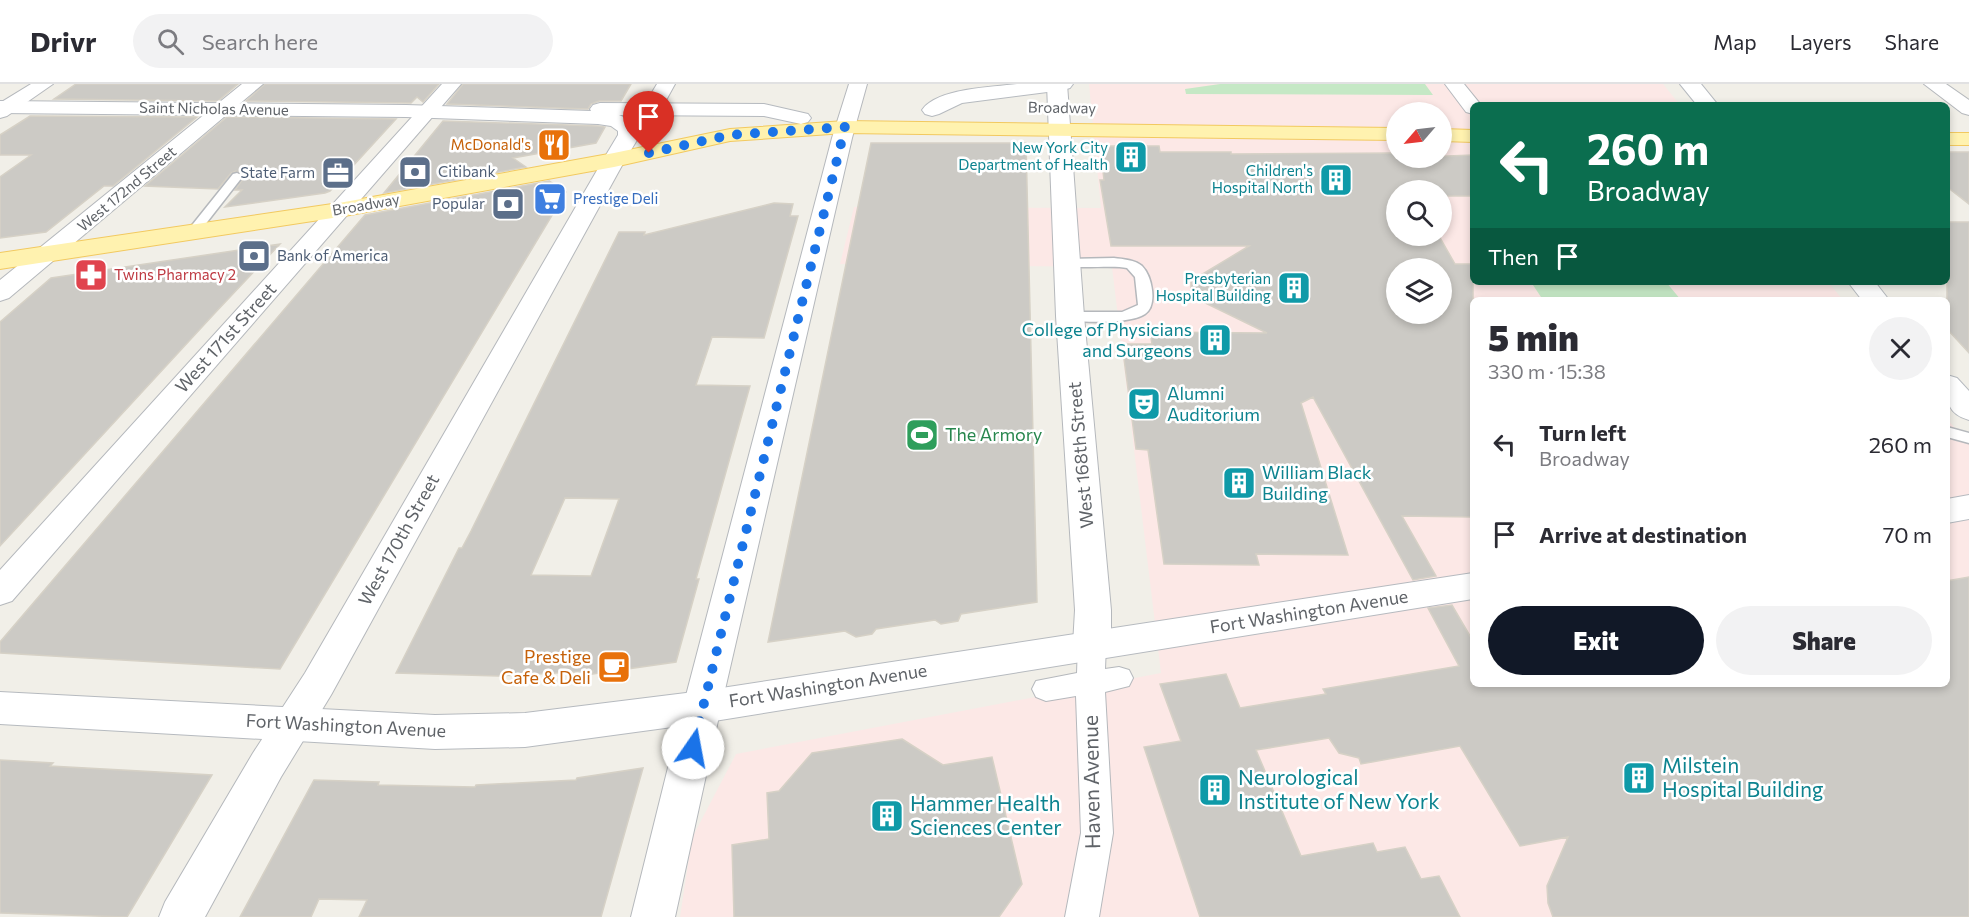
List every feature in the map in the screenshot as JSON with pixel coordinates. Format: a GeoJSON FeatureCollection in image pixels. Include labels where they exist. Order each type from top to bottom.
{"type":"FeatureCollection","features":[{"type":"Feature","properties":{"kind":"main road","name":"West 168th Street"},"geometry":{"type":"LineString","coordinates":[[1057,84],[1054,112],[1093,610],[1100,669]]}},
{"type":"Feature","properties":{"kind":"main road"},"geometry":{"type":"LineString","coordinates":[[932,110],[957,98],[1063,84]]}},
{"type":"Feature","properties":{"kind":"main road"},"geometry":{"type":"LineString","coordinates":[[1690,84],[1705,102]]}},
{"type":"Feature","properties":{"kind":"main road","name":"Saint Nicholas Avenue"},"geometry":{"type":"LineString","coordinates":[[2,109],[224,109],[588,117],[617,121],[627,125],[629,131],[614,160]]}},
{"type":"Feature","properties":{"kind":"main road","name":"Saint Nicholas Avenue"},"geometry":{"type":"LineString","coordinates":[[428,112],[511,109],[652,109],[775,111],[801,118]]}},
{"type":"Feature","properties":{"kind":"main road","name":"Broadway"},"geometry":{"type":"LineString","coordinates":[[0,261],[339,210],[614,160],[730,135],[932,110],[1251,119]]}},
{"type":"Feature","properties":{"kind":"main road","name":"Broadway"},"geometry":{"type":"LineString","coordinates":[[1190,111],[1386,133]]}},
{"type":"Feature","properties":{"kind":"main road","name":"Broadway"},"geometry":{"type":"LineString","coordinates":[[730,135],[738,131],[801,118],[847,120],[1054,112]]}},
{"type":"Feature","properties":{"kind":"main road"},"geometry":{"type":"LineString","coordinates":[[1950,117],[1969,117]]}},
{"type":"Feature","properties":{"kind":"main road"},"geometry":{"type":"LineString","coordinates":[[1452,135],[1470,135]]}},
{"type":"Feature","properties":{"kind":"main road"},"geometry":{"type":"LineString","coordinates":[[1950,139],[1969,140]]}},
{"type":"Feature","properties":{"kind":"main road"},"geometry":{"type":"LineString","coordinates":[[1864,285],[1874,297]]}},
{"type":"Feature","properties":{"kind":"main road"},"geometry":{"type":"LineString","coordinates":[[1950,388],[1969,410]]}},
{"type":"Feature","properties":{"kind":"main road"},"geometry":{"type":"LineString","coordinates":[[1950,510],[1969,507]]}},
{"type":"Feature","properties":{"kind":"main road","name":"Fort Washington Avenue"},"geometry":{"type":"LineString","coordinates":[[0,708],[435,732],[525,730],[702,707],[1100,669],[1470,587]]}},
{"type":"Feature","properties":{"kind":"street"},"geometry":{"type":"LineString","coordinates":[[2,109],[44,84]]}},
{"type":"Feature","properties":{"kind":"street","name":"West 172nd Street"},"geometry":{"type":"LineString","coordinates":[[0,292],[254,84]]}},
{"type":"Feature","properties":{"kind":"street","name":"West 171st Street"},"geometry":{"type":"LineString","coordinates":[[0,592],[452,84]]}},
{"type":"Feature","properties":{"kind":"street"},"geometry":{"type":"LineString","coordinates":[[652,109],[666,84]]}},
{"type":"Feature","properties":{"kind":"street"},"geometry":{"type":"LineString","coordinates":[[653,917],[702,707],[847,120],[858,84]]}},
{"type":"Feature","properties":{"kind":"street"},"geometry":{"type":"LineString","coordinates":[[1454,84],[1467,112]]}},
{"type":"Feature","properties":{"kind":"street"},"geometry":{"type":"LineString","coordinates":[[1933,84],[1969,108]]}},
{"type":"Feature","properties":{"kind":"street","name":"West 170th Street"},"geometry":{"type":"LineString","coordinates":[[181,917],[267,765],[294,725],[614,160]]}},
{"type":"Feature","properties":{"kind":"street"},"geometry":{"type":"LineString","coordinates":[[1046,689],[1100,669]]}},
{"type":"Feature","properties":{"kind":"street","name":"Haven Avenue"},"geometry":{"type":"LineString","coordinates":[[1082,917],[1096,833],[1100,669]]}},
{"type":"Feature","properties":{"kind":"lane"},"geometry":{"type":"LineString","coordinates":[[193,232],[237,176]]}},
{"type":"Feature","properties":{"kind":"lane"},"geometry":{"type":"LineString","coordinates":[[1067,263],[1117,262],[1132,266],[1137,270],[1145,293],[1145,306],[1137,313],[1122,316],[1070,316]]}},
{"type":"Feature","properties":{"kind":"lane"},"geometry":{"type":"LineString","coordinates":[[1950,433],[1969,438]]}},
{"type":"Feature","properties":{"kind":"shaded area"},"geometry":{"type":"Polygon","coordinates":[[[1089,84],[1663,84],[1678,102],[1470,102],[1470,285],[1830,285],[1840,297],[1470,297],[1470,687],[1950,687],[1950,422],[1969,444],[1969,917],[680,917],[692,838],[736,754],[1161,673],[1112,267],[840,264],[854,207],[1101,208],[1089,84]]]}},
{"type":"Feature","properties":{"kind":"green space"},"geometry":{"type":"Polygon","coordinates":[[[1220,84],[1425,84],[1433,95],[1186,94],[1185,89],[1220,84]]]}},
{"type":"Feature","properties":{"kind":"green space"},"geometry":{"type":"Polygon","coordinates":[[[1533,285],[1668,285],[1678,297],[1541,297],[1533,285]]]}},
{"type":"Feature","properties":{"kind":"building"},"geometry":{"type":"Polygon","coordinates":[[[76,84],[238,84],[218,101],[54,99],[76,84]]]}},
{"type":"Feature","properties":{"kind":"building"},"geometry":{"type":"Polygon","coordinates":[[[265,84],[439,84],[423,102],[417,97],[411,103],[246,101],[265,84]]]}},
{"type":"Feature","properties":{"kind":"building"},"geometry":{"type":"Polygon","coordinates":[[[463,84],[631,84],[621,101],[599,101],[591,104],[588,109],[447,104],[463,84]]]}},
{"type":"Feature","properties":{"kind":"building"},"geometry":{"type":"Polygon","coordinates":[[[30,116],[197,117],[113,186],[104,186],[46,232],[0,238],[0,177],[31,155],[0,155],[0,135],[30,116]]]}},
{"type":"Feature","properties":{"kind":"building"},"geometry":{"type":"Polygon","coordinates":[[[227,117],[396,119],[330,191],[325,193],[225,207],[242,190],[235,190],[245,176],[236,171],[231,173],[218,189],[145,186],[227,117]]]}},
{"type":"Feature","properties":{"kind":"building"},"geometry":{"type":"Polygon","coordinates":[[[443,121],[605,127],[596,143],[513,158],[526,167],[384,193],[443,121]]]}},
{"type":"Feature","properties":{"kind":"building","name":"The Armory"},"geometry":{"type":"Polygon","coordinates":[[[871,143],[1026,143],[1037,602],[961,614],[958,621],[941,624],[935,620],[876,629],[872,634],[856,637],[845,631],[768,642],[871,143]]]}},
{"type":"Feature","properties":{"kind":"building"},"geometry":{"type":"Polygon","coordinates":[[[1100,146],[1159,146],[1160,152],[1231,152],[1231,154],[1386,153],[1386,168],[1452,168],[1452,156],[1470,155],[1470,196],[1452,196],[1452,180],[1386,180],[1386,246],[1445,246],[1452,258],[1386,258],[1386,324],[1452,324],[1452,259],[1455,264],[1470,264],[1470,285],[1473,285],[1473,297],[1470,297],[1470,517],[1402,516],[1436,576],[1413,580],[1313,397],[1301,403],[1348,555],[1256,554],[1259,565],[1164,564],[1148,450],[1136,449],[1122,344],[1152,344],[1150,332],[1267,333],[1191,296],[1191,281],[1249,246],[1111,246],[1100,180],[1104,180],[1100,146]]]}},
{"type":"Feature","properties":{"kind":"building"},"geometry":{"type":"Polygon","coordinates":[[[1950,152],[1969,152],[1969,204],[1950,189],[1950,152]]]}},
{"type":"Feature","properties":{"kind":"building"},"geometry":{"type":"Polygon","coordinates":[[[549,181],[566,192],[280,669],[0,653],[0,642],[365,215],[549,181]]]}},
{"type":"Feature","properties":{"kind":"building"},"geometry":{"type":"Polygon","coordinates":[[[774,203],[793,204],[790,216],[798,216],[764,338],[712,337],[696,385],[750,386],[696,579],[699,579],[676,662],[592,674],[593,671],[498,676],[396,673],[459,548],[462,548],[471,531],[619,232],[645,232],[644,235],[774,203]],[[565,498],[531,575],[591,576],[619,499],[565,498]]]}},
{"type":"Feature","properties":{"kind":"building"},"geometry":{"type":"Polygon","coordinates":[[[1950,222],[1969,222],[1969,353],[1950,332],[1950,297],[1947,297],[1947,285],[1950,285],[1950,222]]]}},
{"type":"Feature","properties":{"kind":"building"},"geometry":{"type":"Polygon","coordinates":[[[280,244],[0,546],[0,322],[51,278],[280,244]]]}},
{"type":"Feature","properties":{"kind":"building"},"geometry":{"type":"Polygon","coordinates":[[[1969,577],[1969,917],[1553,917],[1548,903],[1547,886],[1568,837],[1520,846],[1460,746],[1361,764],[1359,758],[1339,753],[1329,738],[1256,750],[1301,856],[1373,843],[1377,852],[1405,847],[1421,879],[1439,876],[1460,917],[1200,917],[1144,747],[1181,741],[1160,684],[1226,674],[1240,708],[1326,694],[1323,689],[1459,666],[1428,608],[1452,605],[1470,636],[1470,687],[1950,687],[1950,580],[1969,577]]]}},
{"type":"Feature","properties":{"kind":"building","name":"Hammer Health Sciences Center"},"geometry":{"type":"Polygon","coordinates":[[[902,739],[943,765],[992,757],[1022,884],[999,917],[734,917],[732,845],[769,839],[767,793],[779,791],[812,753],[902,739]]]}},
{"type":"Feature","properties":{"kind":"building"},"geometry":{"type":"Polygon","coordinates":[[[0,760],[53,763],[50,766],[212,775],[127,917],[0,913],[0,760]]]}},
{"type":"Feature","properties":{"kind":"building"},"geometry":{"type":"Polygon","coordinates":[[[643,768],[601,917],[359,917],[367,900],[319,899],[311,917],[240,917],[314,780],[379,782],[378,785],[475,787],[476,785],[576,780],[643,768]]]}},
{"type":"Feature","properties":{"kind":"place","name":"McDonald's"},"geometry":{"type":"Point","coordinates":[554,145]}},
{"type":"Feature","properties":{"kind":"place","name":"New York City Department of Health"},"geometry":{"type":"Point","coordinates":[1131,157]}},
{"type":"Feature","properties":{"kind":"place","name":"Citibank"},"geometry":{"type":"Point","coordinates":[415,172]}},
{"type":"Feature","properties":{"kind":"place","name":"State Farm"},"geometry":{"type":"Point","coordinates":[338,173]}},
{"type":"Feature","properties":{"kind":"place","name":"Children's Hospital North"},"geometry":{"type":"Point","coordinates":[1336,180]}},
{"type":"Feature","properties":{"kind":"place","name":"Prestige Deli"},"geometry":{"type":"Point","coordinates":[550,199]}},
{"type":"Feature","properties":{"kind":"place","name":"Popular"},"geometry":{"type":"Point","coordinates":[508,204]}},
{"type":"Feature","properties":{"kind":"place","name":"Bank of America"},"geometry":{"type":"Point","coordinates":[254,256]}},
{"type":"Feature","properties":{"kind":"place","name":"Twins Pharmacy 2"},"geometry":{"type":"Point","coordinates":[91,275]}},
{"type":"Feature","properties":{"kind":"place","name":"Presbyterian Hospital Building"},"geometry":{"type":"Point","coordinates":[1294,288]}},
{"type":"Feature","properties":{"kind":"place","name":"College of Physicians and Surgeons"},"geometry":{"type":"Point","coordinates":[1215,340]}},
{"type":"Feature","properties":{"kind":"place","name":"Alumni Auditorium"},"geometry":{"type":"Point","coordinates":[1144,404]}},
{"type":"Feature","properties":{"kind":"place","name":"The Armory"},"geometry":{"type":"Point","coordinates":[922,435]}},
{"type":"Feature","properties":{"kind":"place","name":"William Black Building"},"geometry":{"type":"Point","coordinates":[1239,483]}},
{"type":"Feature","properties":{"kind":"place","name":"Prestige Cafe & Deli"},"geometry":{"type":"Point","coordinates":[614,667]}},
{"type":"Feature","properties":{"kind":"place","name":"Milstein Hospital Building"},"geometry":{"type":"Point","coordinates":[1639,778]}},
{"type":"Feature","properties":{"kind":"place","name":"Neurological Institute of New York"},"geometry":{"type":"Point","coordinates":[1215,790]}},
{"type":"Feature","properties":{"kind":"place","name":"Hammer Health Sciences Center"},"geometry":{"type":"Point","coordinates":[887,816]}},
{"type":"Feature","properties":{"kind":"route"},"geometry":{"type":"LineString","coordinates":[[649,153],[730,135],[845,127],[693,748]]}}]}
